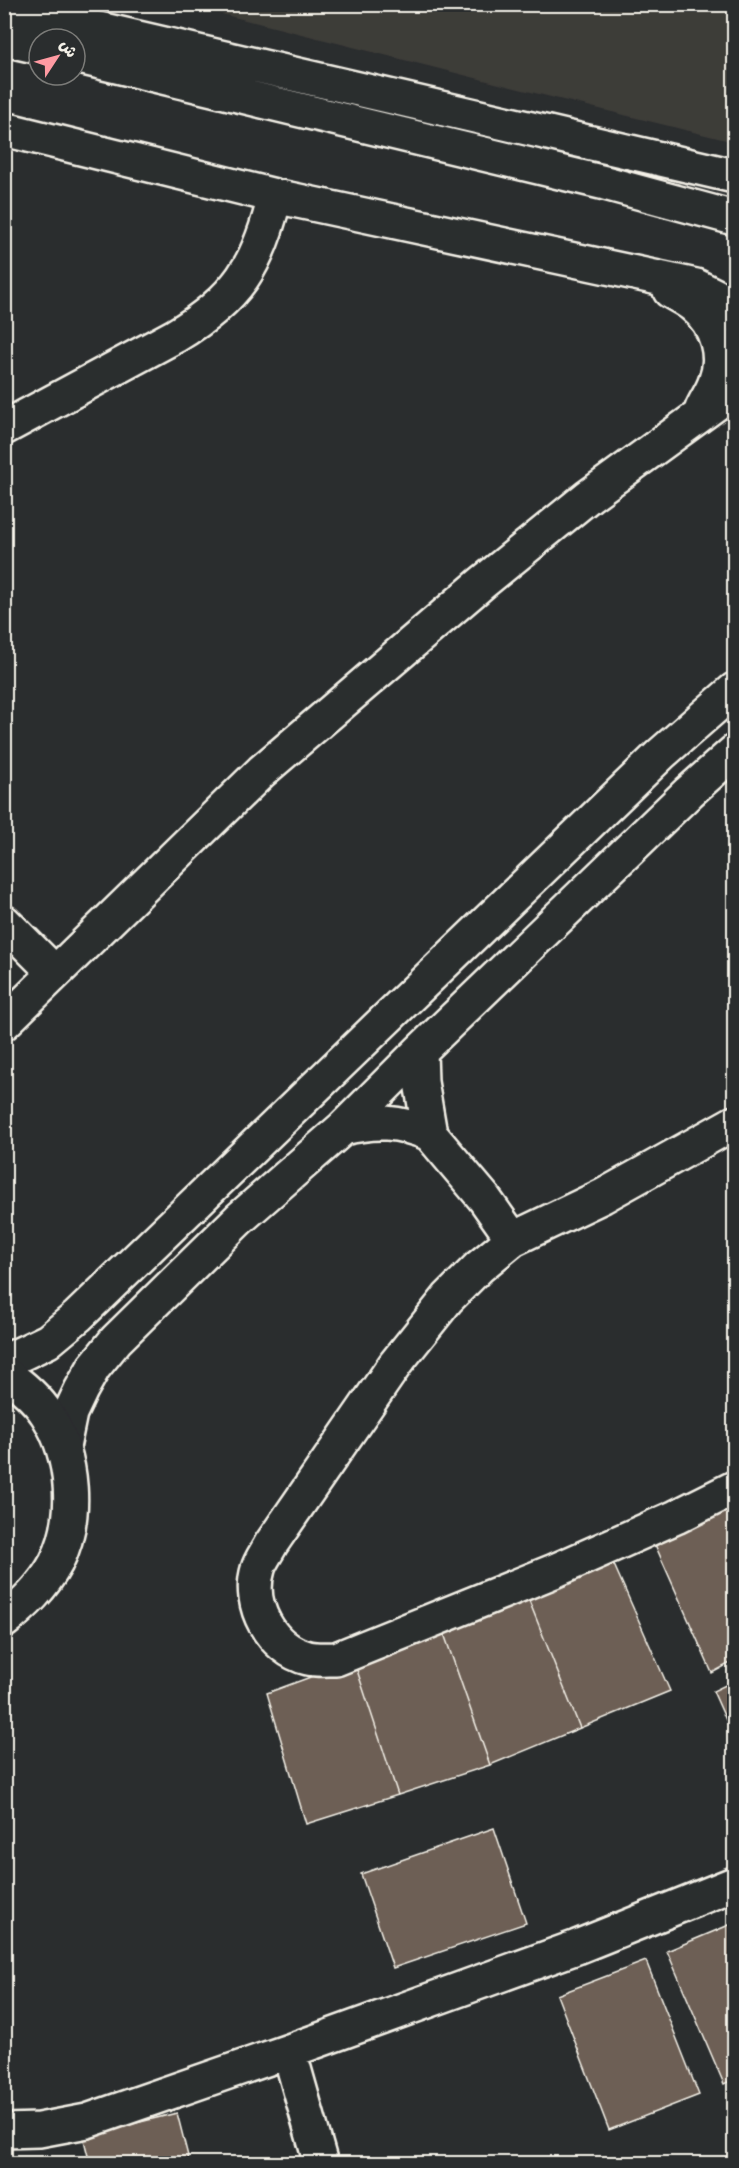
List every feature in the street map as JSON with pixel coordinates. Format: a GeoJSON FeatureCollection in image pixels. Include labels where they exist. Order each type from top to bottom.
{"type":"FeatureCollection","features":[{"type":"Feature","properties":{"kind":"street"},"geometry":{"type":"LineString","coordinates":[[4,7],[735,176]]}},
{"type":"Feature","properties":{"kind":"street"},"geometry":{"type":"LineString","coordinates":[[4,39],[27,44]]}},
{"type":"Feature","properties":{"kind":"street"},"geometry":{"type":"LineString","coordinates":[[87,59],[605,183],[735,218]]}},
{"type":"Feature","properties":{"kind":"street"},"geometry":{"type":"LineString","coordinates":[[4,129],[275,196],[648,278],[696,286],[718,297],[735,313]]}},
{"type":"Feature","properties":{"kind":"street"},"geometry":{"type":"LineString","coordinates":[[4,428],[175,336],[200,321],[222,303],[241,281],[256,256],[267,230],[275,196]]}},
{"type":"Feature","properties":{"kind":"street"},"geometry":{"type":"LineString","coordinates":[[648,278],[693,304],[705,316],[714,332],[719,349],[716,382],[698,415]]}},
{"type":"Feature","properties":{"kind":"street"},"geometry":{"type":"LineString","coordinates":[[4,1023],[261,771],[482,583],[589,496],[728,395],[735,385]]}},
{"type":"Feature","properties":{"kind":"street"},"geometry":{"type":"LineString","coordinates":[[4,1362],[48,1341],[78,1316],[661,754],[735,690]]}},
{"type":"Feature","properties":{"kind":"street"},"geometry":{"type":"LineString","coordinates":[[63,1447],[70,1413],[81,1390],[94,1367],[116,1340],[239,1219],[344,1128],[420,1051],[681,800],[735,752]]}},
{"type":"Feature","properties":{"kind":"street"},"geometry":{"type":"LineString","coordinates":[[4,922],[55,973]]}},
{"type":"Feature","properties":{"kind":"street"},"geometry":{"type":"LineString","coordinates":[[420,1051],[420,1082],[430,1134]]}},
{"type":"Feature","properties":{"kind":"street"},"geometry":{"type":"LineString","coordinates":[[344,1128],[364,1123],[385,1122],[408,1125],[430,1134],[484,1198],[513,1239]]}},
{"type":"Feature","properties":{"kind":"street"},"geometry":{"type":"LineString","coordinates":[[735,1123],[603,1196],[513,1239],[478,1267],[424,1326],[396,1363],[271,1544],[258,1569],[255,1597],[264,1624],[282,1645],[308,1658],[336,1659],[554,1571],[735,1488]]}},
{"type":"Feature","properties":{"kind":"street"},"geometry":{"type":"LineString","coordinates":[[4,1373],[24,1387],[47,1414],[63,1447],[71,1485],[69,1525],[56,1563],[34,1595],[4,1621]]}},
{"type":"Feature","properties":{"kind":"street"},"geometry":{"type":"LineString","coordinates":[[4,2131],[39,2130],[87,2121],[577,1947],[735,1884]]}},
{"type":"Feature","properties":{"kind":"street"},"geometry":{"type":"LineString","coordinates":[[289,2051],[321,2163]]}},
{"type":"Feature","properties":{"kind":"shaded area"},"geometry":{"type":"Polygon","coordinates":[[[186,5],[734,5],[734,142],[559,99],[186,5]]]}},
{"type":"Feature","properties":{"kind":"building"},"geometry":{"type":"Polygon","coordinates":[[[734,1498],[734,1661],[712,1673],[653,1540],[734,1498]]]}},
{"type":"Feature","properties":{"kind":"building"},"geometry":{"type":"Polygon","coordinates":[[[611,1558],[670,1691],[580,1728],[526,1593],[611,1558]]]}},
{"type":"Feature","properties":{"kind":"building"},"geometry":{"type":"Polygon","coordinates":[[[526,1593],[580,1728],[490,1765],[442,1628],[526,1593]]]}},
{"type":"Feature","properties":{"kind":"building"},"geometry":{"type":"Polygon","coordinates":[[[442,1628],[490,1765],[398,1795],[354,1661],[442,1628]]]}},
{"type":"Feature","properties":{"kind":"building"},"geometry":{"type":"Polygon","coordinates":[[[354,1661],[398,1795],[306,1824],[267,1693],[354,1661]]]}},
{"type":"Feature","properties":{"kind":"building"},"geometry":{"type":"Polygon","coordinates":[[[734,1681],[734,1738],[713,1691],[734,1681]]]}},
{"type":"Feature","properties":{"kind":"building"},"geometry":{"type":"Polygon","coordinates":[[[494,1828],[526,1923],[393,1968],[361,1874],[494,1828]]]}},
{"type":"Feature","properties":{"kind":"building"},"geometry":{"type":"Polygon","coordinates":[[[734,1923],[734,2079],[724,2084],[667,1951],[734,1923]]]}},
{"type":"Feature","properties":{"kind":"building"},"geometry":{"type":"Polygon","coordinates":[[[646,1961],[699,2095],[609,2130],[557,1995],[646,1961]]]}},
{"type":"Feature","properties":{"kind":"building"},"geometry":{"type":"Polygon","coordinates":[[[177,2113],[190,2164],[90,2164],[83,2136],[177,2113]]]}}]}
